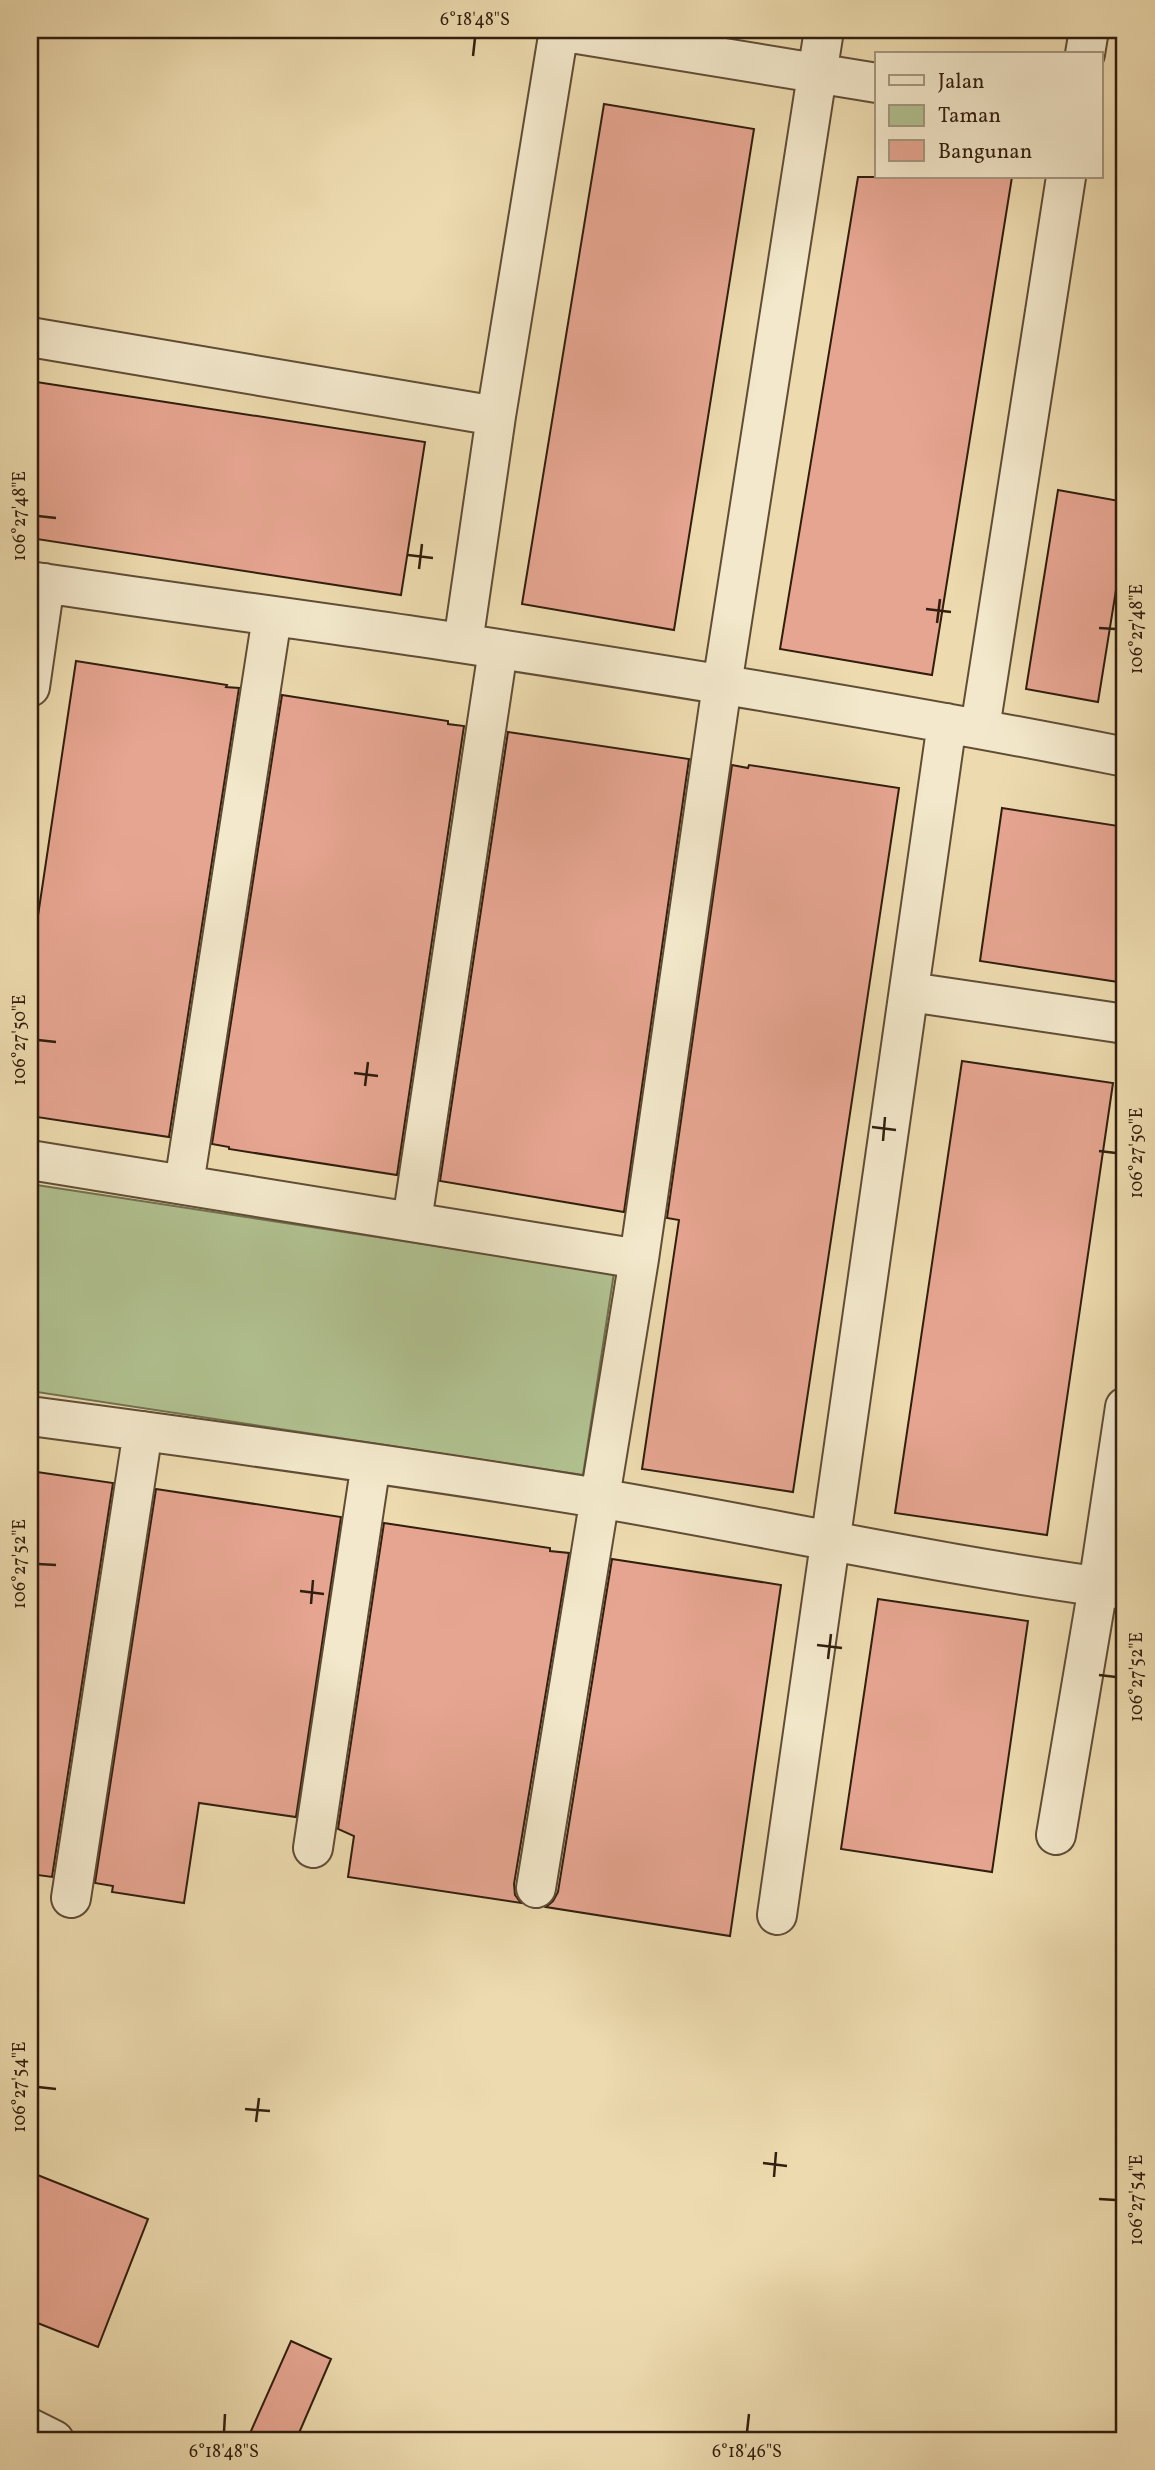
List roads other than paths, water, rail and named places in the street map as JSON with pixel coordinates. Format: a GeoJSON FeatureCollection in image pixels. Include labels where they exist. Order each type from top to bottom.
{"type":"FeatureCollection","features":[{"type":"Feature","properties":{"kind":"street"},"geometry":{"type":"LineString","coordinates":[[536,1888],[639,1259],[722,685],[824,30]]}},
{"type":"Feature","properties":{"kind":"street"},"geometry":{"type":"LineString","coordinates":[[1085,52],[1089,30]]}},
{"type":"Feature","properties":{"kind":"street"},"geometry":{"type":"LineString","coordinates":[[412,1221],[480,647],[496,416],[559,31],[875,83]]}},
{"type":"Feature","properties":{"kind":"street"},"geometry":{"type":"LineString","coordinates":[[778,1915],[910,992],[964,725],[1066,178]]}},
{"type":"Feature","properties":{"kind":"street"},"geometry":{"type":"LineString","coordinates":[[30,337],[496,416]]}},
{"type":"Feature","properties":{"kind":"street"},"geometry":{"type":"LineString","coordinates":[[30,687],[37,582],[722,685],[964,725],[1125,757]]}},
{"type":"Feature","properties":{"kind":"street"},"geometry":{"type":"LineString","coordinates":[[184,1184],[272,617]]}},
{"type":"Feature","properties":{"kind":"street"},"geometry":{"type":"LineString","coordinates":[[910,992],[1125,1024]]}},
{"type":"Feature","properties":{"kind":"street"},"geometry":{"type":"LineString","coordinates":[[30,1160],[639,1259]]}},
{"type":"Feature","properties":{"kind":"street"},"geometry":{"type":"LineString","coordinates":[[1056,1835],[1112,1589],[1125,1407]]}},
{"type":"Feature","properties":{"kind":"street"},"geometry":{"type":"LineString","coordinates":[[30,1416],[371,1463],[599,1499],[830,1542],[1112,1589]]}},
{"type":"Feature","properties":{"kind":"street"},"geometry":{"type":"LineString","coordinates":[[71,1898],[143,1431]]}},
{"type":"Feature","properties":{"kind":"street"},"geometry":{"type":"LineString","coordinates":[[313,1848],[371,1463]]}},
{"type":"Feature","properties":{"kind":"street"},"geometry":{"type":"LineString","coordinates":[[30,2428],[54,2440]]}}]}
